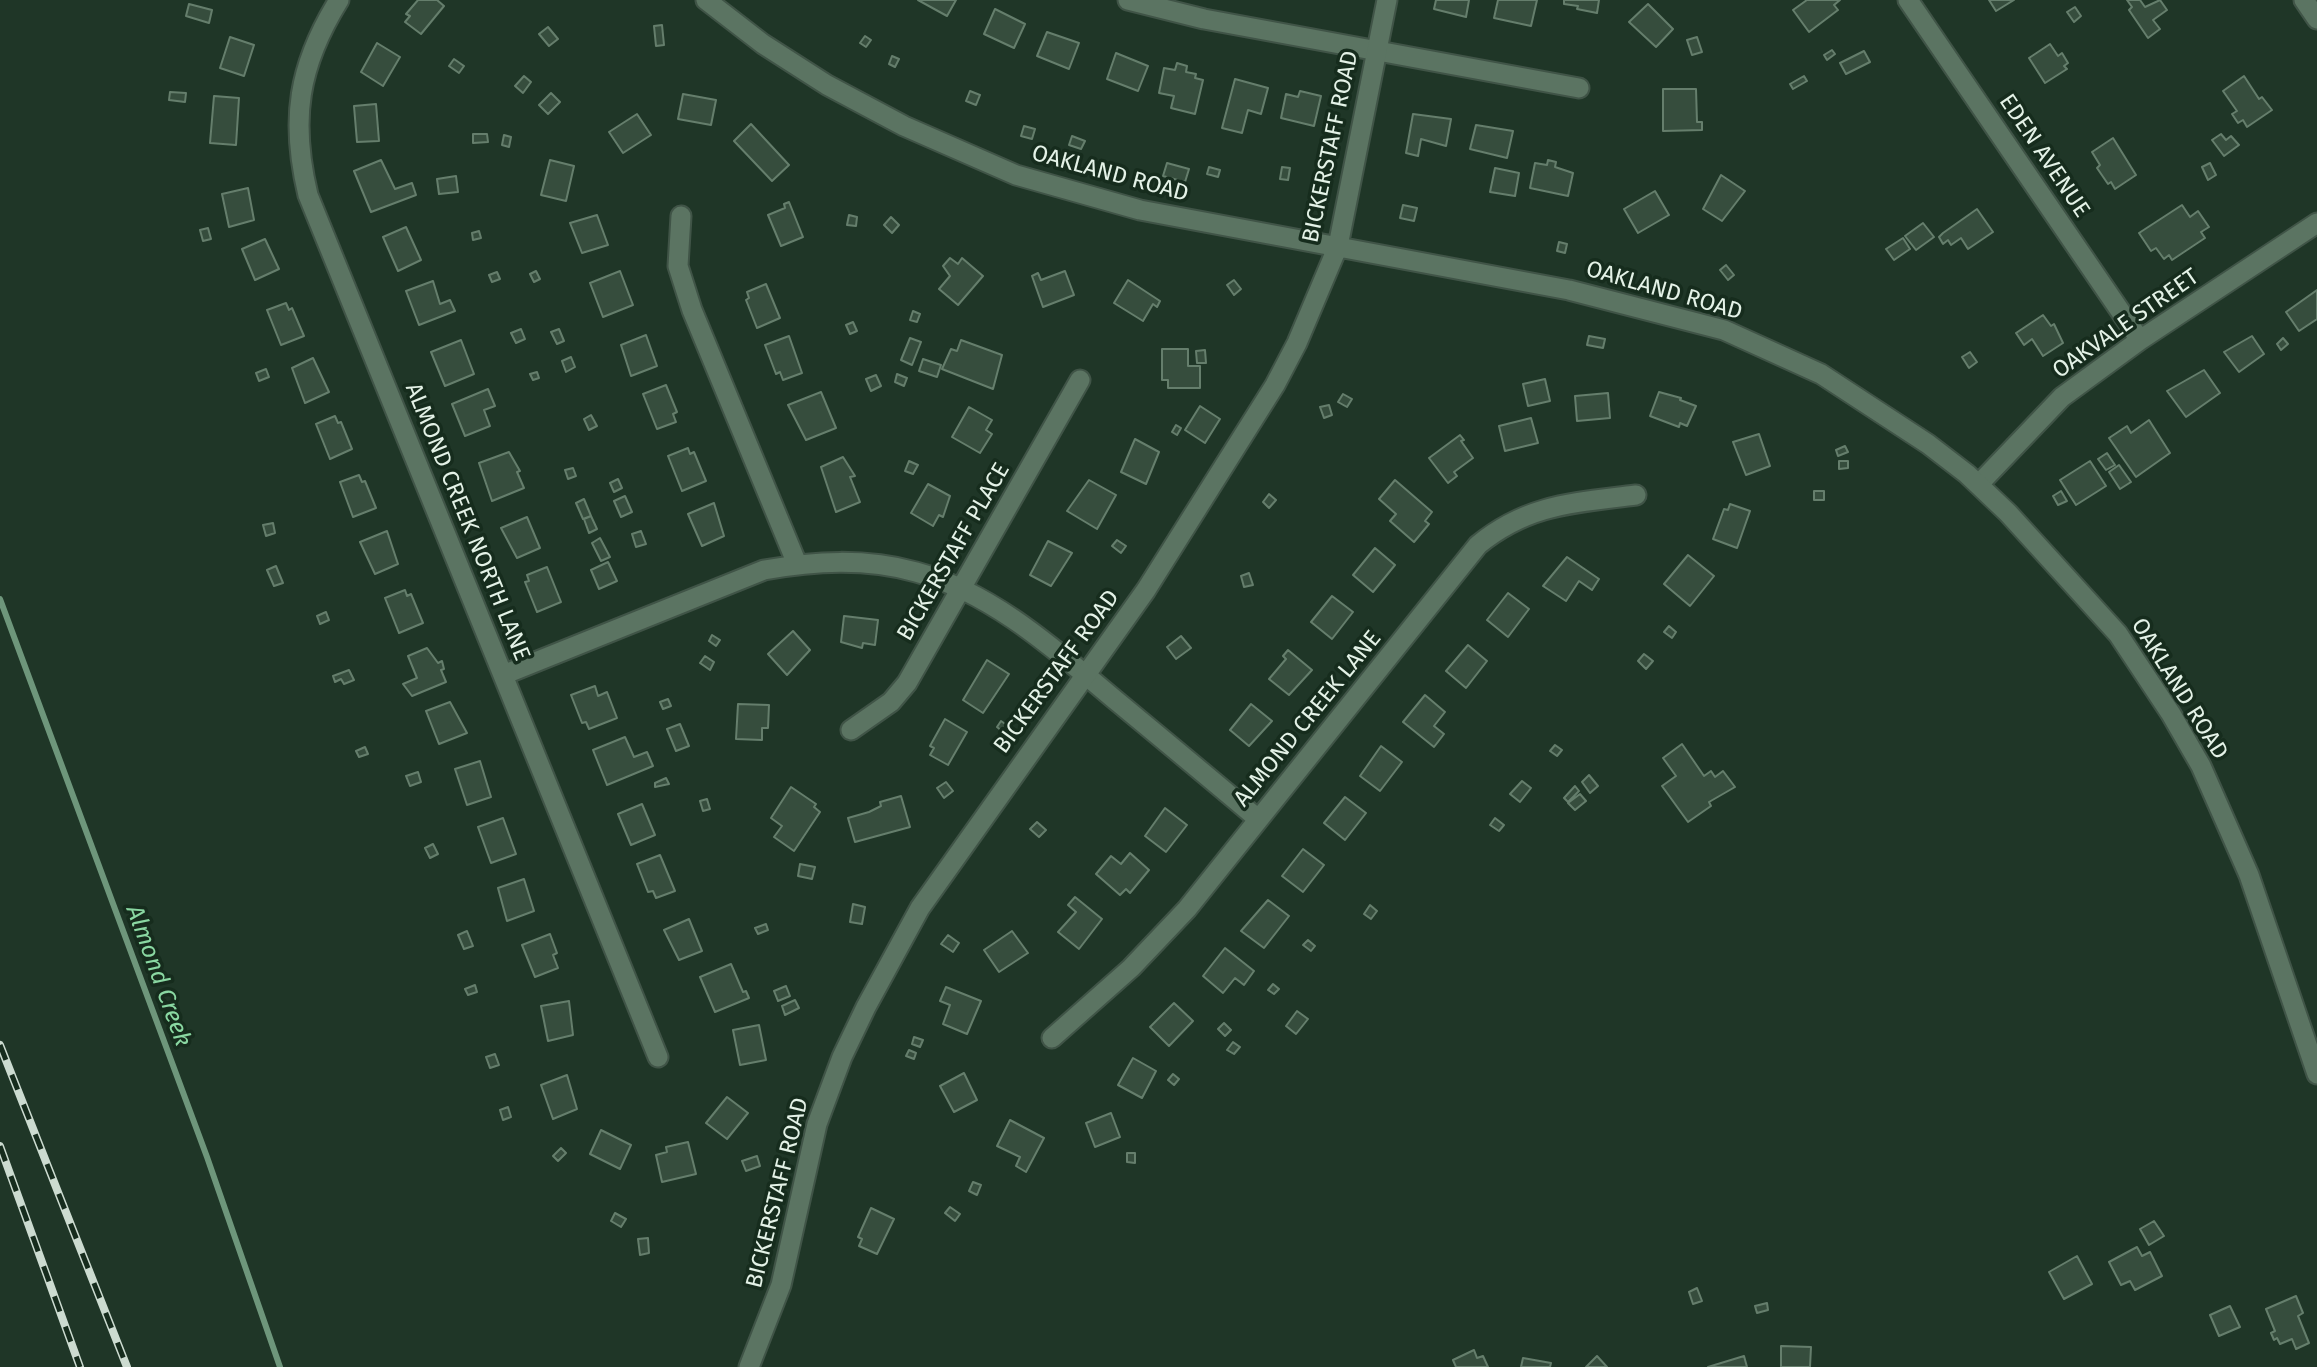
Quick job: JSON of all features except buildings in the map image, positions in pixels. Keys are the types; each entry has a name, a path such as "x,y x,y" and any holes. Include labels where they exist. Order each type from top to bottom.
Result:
{"street":[{"name":"ALMOND CREEK NORTH LANE","path":"339,0 314,45 303,78 298,141 303,176 319,229 658,1057"},
{"name":"OAKLAND ROAD","path":"706,0 763,44 827,85 904,127 967,156 1078,194 1140,210 1569,290 1724,330 1821,374 1928,444 1979,484 2118,635 2154,687 2201,766 2249,875 2317,1074"},
{"path":"1128,0 1204,19 1579,88"},
{"name":"BICKERSTAFF ROAD","path":"749,1367 781,1285 817,1124 842,1057 866,1007 920,908 1146,590 1275,385 1297,343 1338,246 1387,0"},
{"name":"EDEN AVENUE","path":"1908,0 2140,340"},
{"path":"2304,0 2317,19"},
{"path":"681,216 677,241 681,277 797,564"},
{"name":"OAKVALE STREET","path":"1979,484 2062,397 2140,340 2317,223"},
{"name":"BICKERSTAFF PLACE","path":"851,730 891,702 907,683 1080,380"},
{"name":"ALMOND CREEK LANE","path":"1052,1038 1131,968 1187,909 1478,545 1511,521 1542,509 1636,495"},
{"path":"503,675 764,570 797,564 870,563 918,572 1000,609 1086,675 1258,819"}],"waterway":[{"name":"Almond Creek","path":"0,599 207,1157 280,1367"}],"railway":[{"path":"0,1045 127,1367"},
{"path":"0,1146 80,1367"}]}
